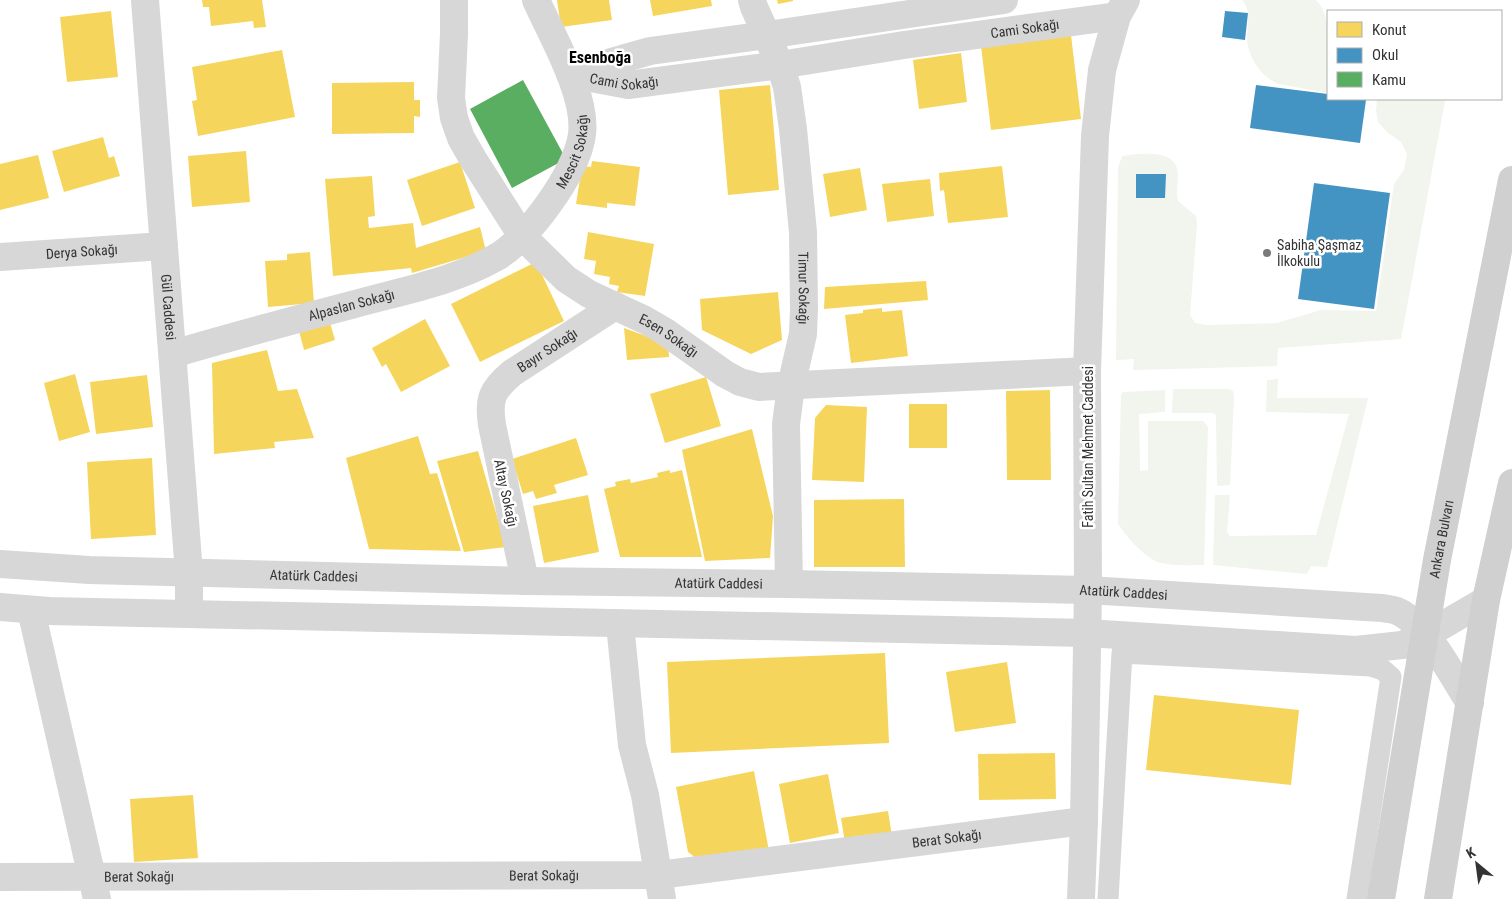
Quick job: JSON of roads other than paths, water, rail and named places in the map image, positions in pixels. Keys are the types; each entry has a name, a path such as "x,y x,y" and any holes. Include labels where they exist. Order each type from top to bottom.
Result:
{"main road":[{"name":"Ankara Bulvarı","path":"1381,899 1437,560 1512,180"},
{"path":"1438,899 1486,600 1512,483"}],"street":[{"name":"Gül Caddesi","path":"145,0 189,573 189,614"},
{"name":"Esen Sokağı","path":"454,0 451,98 454,118 461,138 522,236 566,279 588,294 645,320 664,331 725,374 740,382 759,388 1088,371"},
{"name":"Mescit Sokağı","path":"522,236 551,200 568,173 578,154 582,134 577,94 570,74 536,0"},
{"name":"Timur Sokağı","path":"752,0 780,65 787,87 793,129 802,232 803,334 791,386 786,424 789,584"},
{"name":"Cami Sokağı","path":"570,74 650,50 767,35 991,1"},
{"name":"Cami Sokağı","path":"570,74 628,85 780,65 1121,8"},
{"name":"Fatih Sultan Mehmet Caddesi","path":"1081,899 1088,590 1088,371 1096,120 1102,70 1121,8"},
{"name":"Alpaslan Sokağı","path":"173,354 413,289 458,274 496,258 522,236"},
{"name":"Derya Sokağı","path":"0,257 164,246"},
{"name":"Bayır Sokağı","path":"490,404 499,384 512,373 615,306"},
{"name":"Altay Sokağı","path":"490,404 492,425 525,581"},
{"name":"Atatürk Caddesi","path":"0,564 50,569 189,573 525,581 1088,590 1382,608 1396,611 1415,623 1426,635 1470,703"},
{"path":"0,607 31,610 189,614 1087,633 1356,650 1402,645 1426,635 1486,600"},
{"path":"31,610 95,888"},
{"path":"620,624 632,744 645,795 661,887"},
{"path":"1108,899 1122,654 1371,666 1383,670 1391,677 1357,899"},
{"name":"Berat Sokağı","path":"0,877 95,888 661,887 1084,821"}],"place":[{"name":"Sabiha Şaşmaz İlkokulu","path":"1267,253"}],"district":[{"name":"Esenboğa","path":"600,57"}]}
